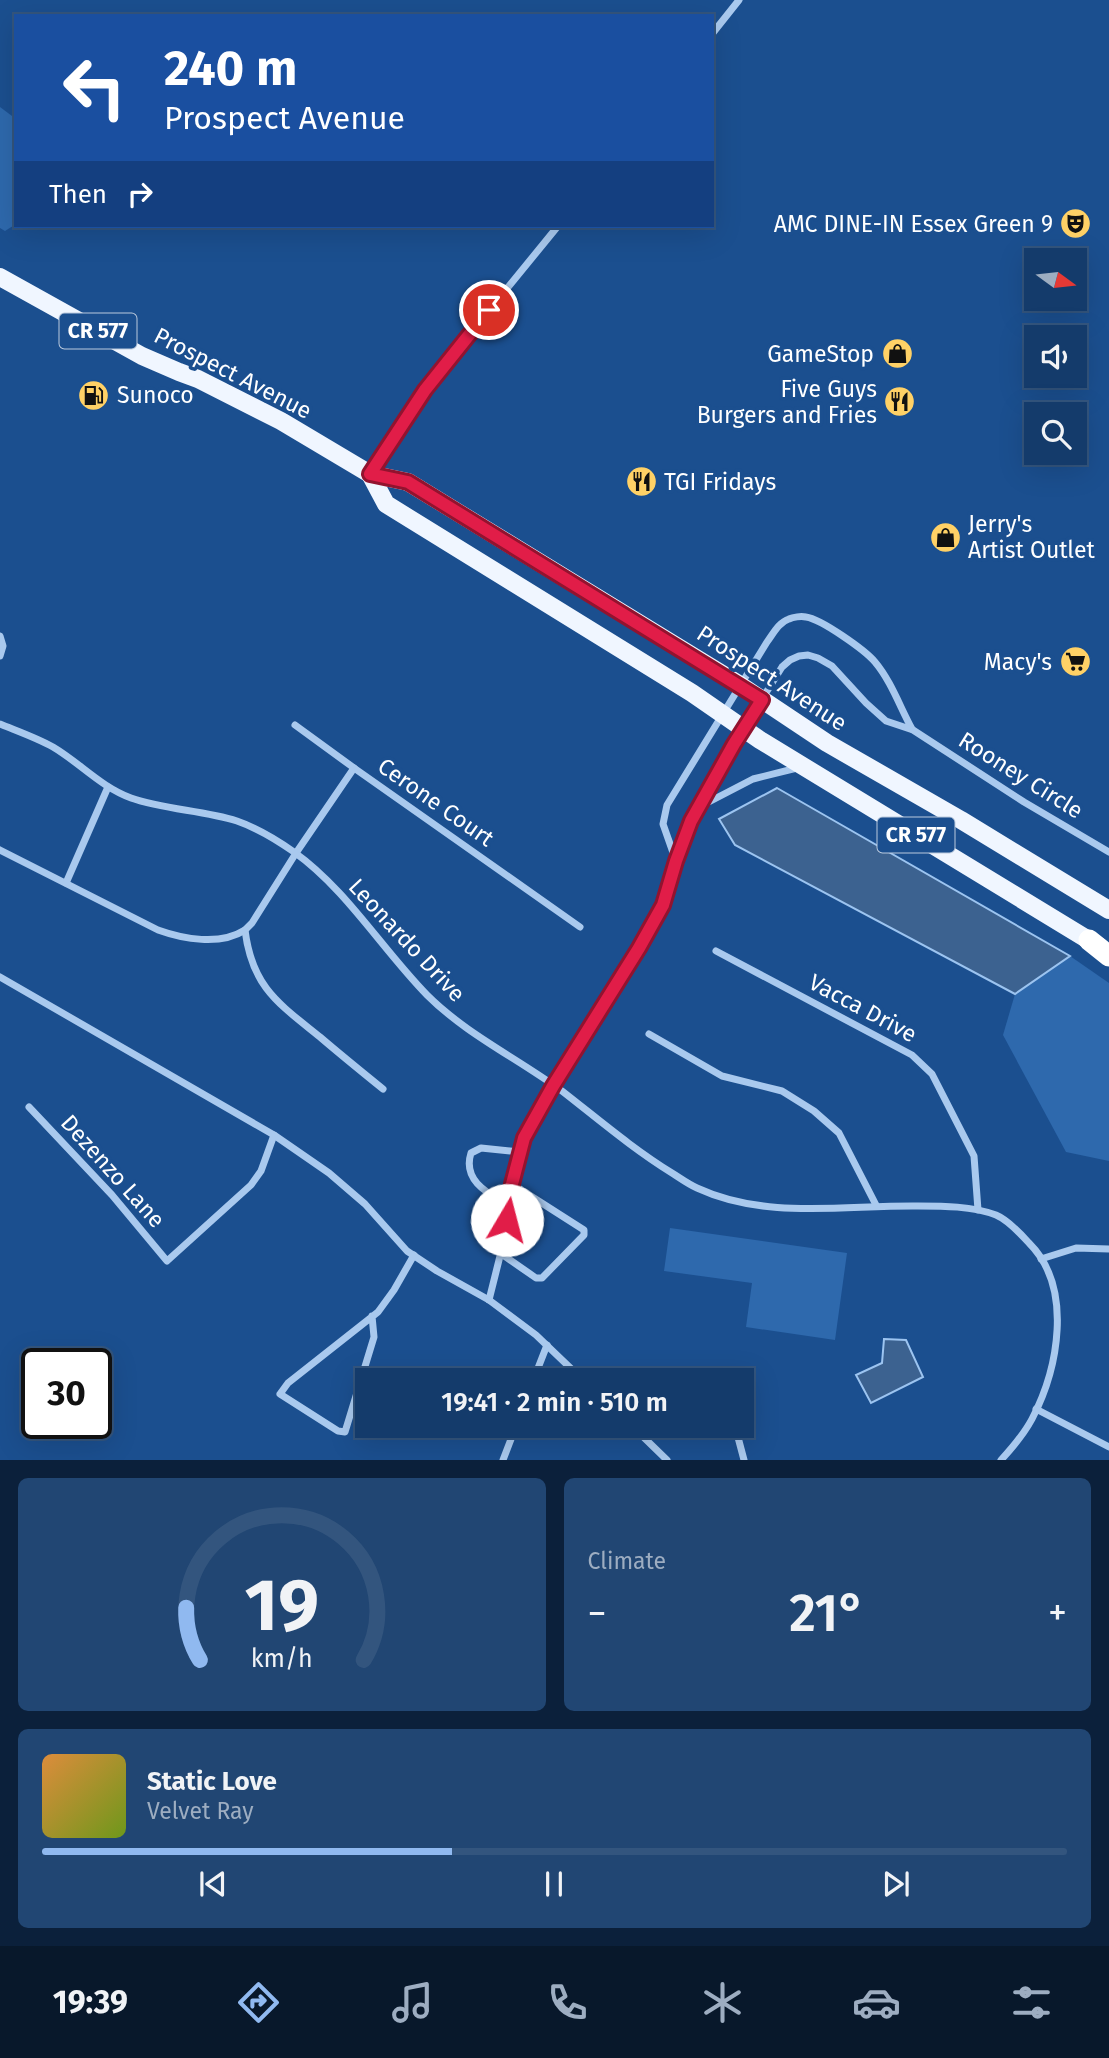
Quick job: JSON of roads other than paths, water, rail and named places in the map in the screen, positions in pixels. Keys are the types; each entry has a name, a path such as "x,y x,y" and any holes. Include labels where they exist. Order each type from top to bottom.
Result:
{"highway":[{"path":"1089,940 1109,954"}],"main road":[{"name":"Prospect Avenue","path":"0,277 142,356 198,379 281,421 370,474 408,482 740,685 827,743 961,820 1109,911"},
{"name":"CR 577","path":"370,474 386,504 1089,940"}],"street":[{"path":"714,31 739,0"},
{"path":"370,474 425,390 556,228"},
{"path":"676,861 663,824 667,805 777,628 790,618 806,617 837,632 873,659 912,730"},
{"path":"0,636 3,646 0,656"},
{"name":"Rooney Circle","path":"489,1300 524,1138 663,905 676,861 698,807 782,667 790,660 808,655 832,666 886,721 912,730 1024,802 1109,852"},
{"name":"Leonardo Drive","path":"0,724 51,746 108,787 133,799 235,820 259,830 296,853 351,907 442,1010 553,1086 644,1156 696,1188 741,1203 789,1209 876,1205 939,1206 978,1210 1001,1217 1033,1245 1052,1280 1058,1309 1057,1338 1036,1409 1018,1441 1001,1460"},
{"path":"295,725 354,768"},
{"path":"698,807 753,779 805,766"},
{"name":"Cerone Court","path":"245,930 354,768 580,927"},
{"path":"66,883 108,787"},
{"path":"0,850 158,930 200,940 245,930 248,954 275,1002 383,1089"},
{"name":"Vacca Drive","path":"716,951 912,1055 932,1074 974,1156 978,1210"},
{"path":"0,977 274,1135 329,1172 365,1204 407,1251 489,1300 536,1335 571,1368"},
{"path":"649,1034 722,1076 782,1091 814,1111 839,1133 876,1205"},
{"name":"Dezenzo Lane","path":"29,1107 112,1195 167,1261 251,1185 261,1171 274,1135"},
{"path":"509,1206 488,1194 473,1179 467,1164 471,1153 481,1148 519,1152"},
{"path":"500,1253 536,1278 542,1278 584,1235 584,1230 512,1184"},
{"path":"1041,1259 1076,1248 1109,1249"},
{"path":"372,1316 374,1337 345,1432 338,1432 280,1394 288,1382 372,1316 394,1290 414,1255"},
{"path":"538,1368 547,1345"},
{"path":"1036,1409 1109,1447"},
{"path":"503,1460 511,1438"},
{"path":"644,1438 667,1460"},
{"path":"738,1438 744,1460"}],"place":[{"name":"AMC DINE-IN Essex Green 9","path":"1076,224"},
{"name":"GameStop","path":"897,354"},
{"name":"Sunoco","path":"94,395"},
{"name":"Five Guys Burgers and Fries","path":"900,402"},
{"name":"TGI Fridays","path":"641,482"},
{"name":"Jerry's Artist Outlet","path":"945,537"},
{"name":"Macy's","path":"1075,662"}]}
